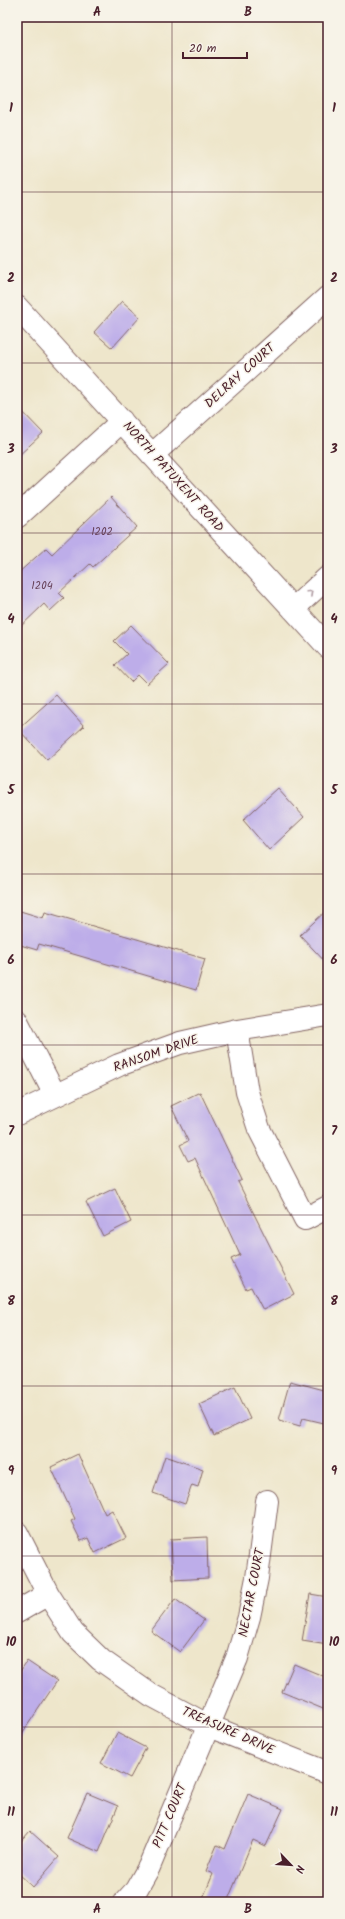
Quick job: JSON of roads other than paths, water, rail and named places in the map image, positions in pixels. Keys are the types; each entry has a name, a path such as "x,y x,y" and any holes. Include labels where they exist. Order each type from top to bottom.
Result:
{"street":[{"name":"DELRAY COURT","path":"152,455 328,297"},
{"name":"NORTH PATUXENT ROAD","path":"17,307 328,647"},
{"path":"17,517 122,421"},
{"path":"293,609 328,577"},
{"name":"RANSOM DRIVE","path":"17,1114 119,1065 180,1043 237,1030 328,1015"},
{"path":"17,1020 55,1095"},
{"path":"237,1030 247,1092 258,1129 305,1219 328,1207"},
{"name":"NECTAR COURT","path":"208,1726 237,1658 249,1618 258,1578 267,1501"},
{"name":"TREASURE DRIVE","path":"17,1533 48,1594 74,1633 101,1660 151,1695 208,1726 328,1773"},
{"path":"17,1612 48,1594"},
{"name":"PITT COURT","path":"125,1902 136,1890 148,1867 208,1726"}]}
